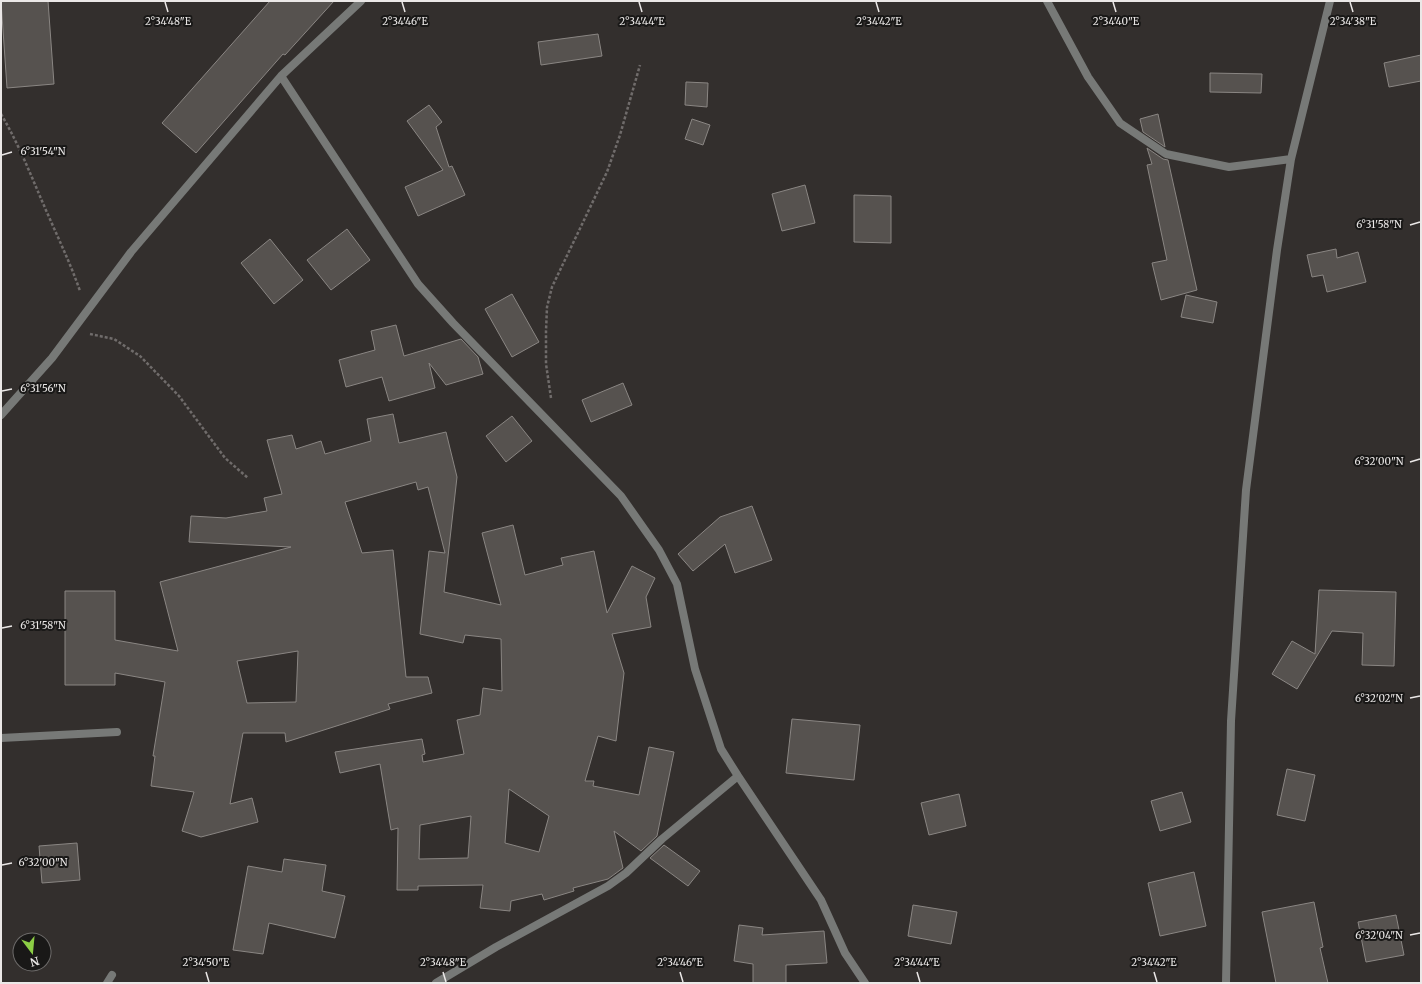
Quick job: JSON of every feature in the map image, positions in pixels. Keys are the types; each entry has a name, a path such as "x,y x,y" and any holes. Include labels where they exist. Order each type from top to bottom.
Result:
{"street":[{"path":"1,415 52,358 131,252 281,76 361,1"},
{"path":"1047,1 1088,77 1120,123 1166,154 1229,167 1291,160"},
{"path":"1226,983 1231,721 1246,490 1277,250 1291,160 1330,1"},
{"path":"281,76 418,284 453,323 621,496 659,550 677,584 695,669 721,749 821,900 845,953 865,983"},
{"path":"1,738 117,732"},
{"path":"436,983 496,947 608,886 626,873 662,838 738,776"},
{"path":"107,983 112,975"}],"path":[{"path":"558,430 550,395 546,364 546,307 552,287 607,172 620,135 640,65"},
{"path":"1,114 15,137 71,265 87,310"},
{"path":"71,331 114,339 140,356 179,396 225,458 248,478"}],"building":[{"path":"1,1 48,1 54,84 7,88"},
{"path":"270,1 334,1 285,55 283,54 196,153 162,123"},
{"path":"598,34 602,56 541,65 538,42"},
{"path":"1421,55 1421,81 1389,87 1384,63"},
{"path":"1210,73 1262,74 1261,93 1210,92"},
{"path":"686,82 708,83 707,107 685,105"},
{"path":"429,105 442,122 436,127 449,167 452,166 465,195 418,216 405,187 443,170 407,121"},
{"path":"1158,114 1165,147 1143,132 1140,119"},
{"path":"692,119 710,125 703,145 685,139"},
{"path":"1147,148 1163,159 1168,160 1197,290 1161,300 1152,263 1167,260 1147,165 1152,164"},
{"path":"805,185 815,223 782,231 772,194"},
{"path":"854,195 891,196 891,243 854,242"},
{"path":"347,229 370,260 331,290 307,260"},
{"path":"270,239 303,280 274,304 241,263"},
{"path":"1336,249 1337,258 1358,252 1366,282 1327,292 1323,275 1312,277 1307,255"},
{"path":"512,294 539,342 512,357 485,309"},
{"path":"1186,295 1217,302 1213,323 1181,317"},
{"path":"396,325 404,356 461,339 478,357 483,374 446,385 429,363 435,388 389,401 382,377 346,387 339,360 375,350 371,331"},
{"path":"623,383 632,405 591,422 582,400"},
{"path":"393,414 399,443 446,432 457,477 444,592 501,605 482,533 513,525 525,575 563,565 561,558 594,551 607,613 632,566 655,578 646,597 651,627 612,634 624,673 616,741 598,736 585,781 594,781 593,786 639,795 649,747 674,752 657,836 641,851 614,831 623,868 608,879 573,888 574,891 544,900 542,894 511,901 510,911 480,908 483,885 418,886 418,890 397,890 398,828 391,830 380,764 340,773 335,752 422,739 425,754 422,755 423,762 464,754 457,720 480,715 483,688 502,691 501,639 465,635 463,643 420,634 429,551 445,553 428,487 418,490 416,482 345,502 362,553 393,550 406,677 428,677 432,693 388,704 390,709 286,742 285,733 243,733 230,804 252,798 258,822 201,837 182,831 194,792 151,786 155,756 153,756 165,682 115,673 115,685 65,685 65,591 115,591 115,640 178,651 160,582 291,547 189,542 191,516 226,518 267,511 264,498 282,494 267,440 292,435 296,449 321,441 325,454 371,441 367,419","holes":["298,651 296,702 247,703 237,661","509,789 549,816 539,852 505,843","471,816 468,858 419,859 420,825"]},
{"path":"512,416 532,441 506,462 486,436"},
{"path":"752,506 772,560 735,573 725,544 693,571 678,554 720,517"},
{"path":"1319,590 1396,592 1394,666 1362,665 1363,633 1332,631 1297,689 1272,674 1292,641 1315,654"},
{"path":"792,719 860,725 854,780 786,773"},
{"path":"1287,769 1315,775 1305,821 1277,815"},
{"path":"1182,792 1191,822 1160,831 1151,801"},
{"path":"959,794 966,826 929,835 921,803"},
{"path":"77,843 80,880 42,883 39,846"},
{"path":"664,845 700,871 688,886 650,858"},
{"path":"284,859 326,865 322,891 345,896 335,938 269,923 263,954 233,950 248,866 282,872"},
{"path":"1194,872 1206,926 1160,936 1148,883"},
{"path":"1314,902 1323,947 1320,948 1328,983 1276,983 1262,912"},
{"path":"913,905 957,912 951,944 908,936"},
{"path":"1396,915 1404,955 1366,962 1358,922"},
{"path":"739,925 763,928 762,935 824,931 827,963 786,965 786,983 753,983 753,964 734,961"}]}
